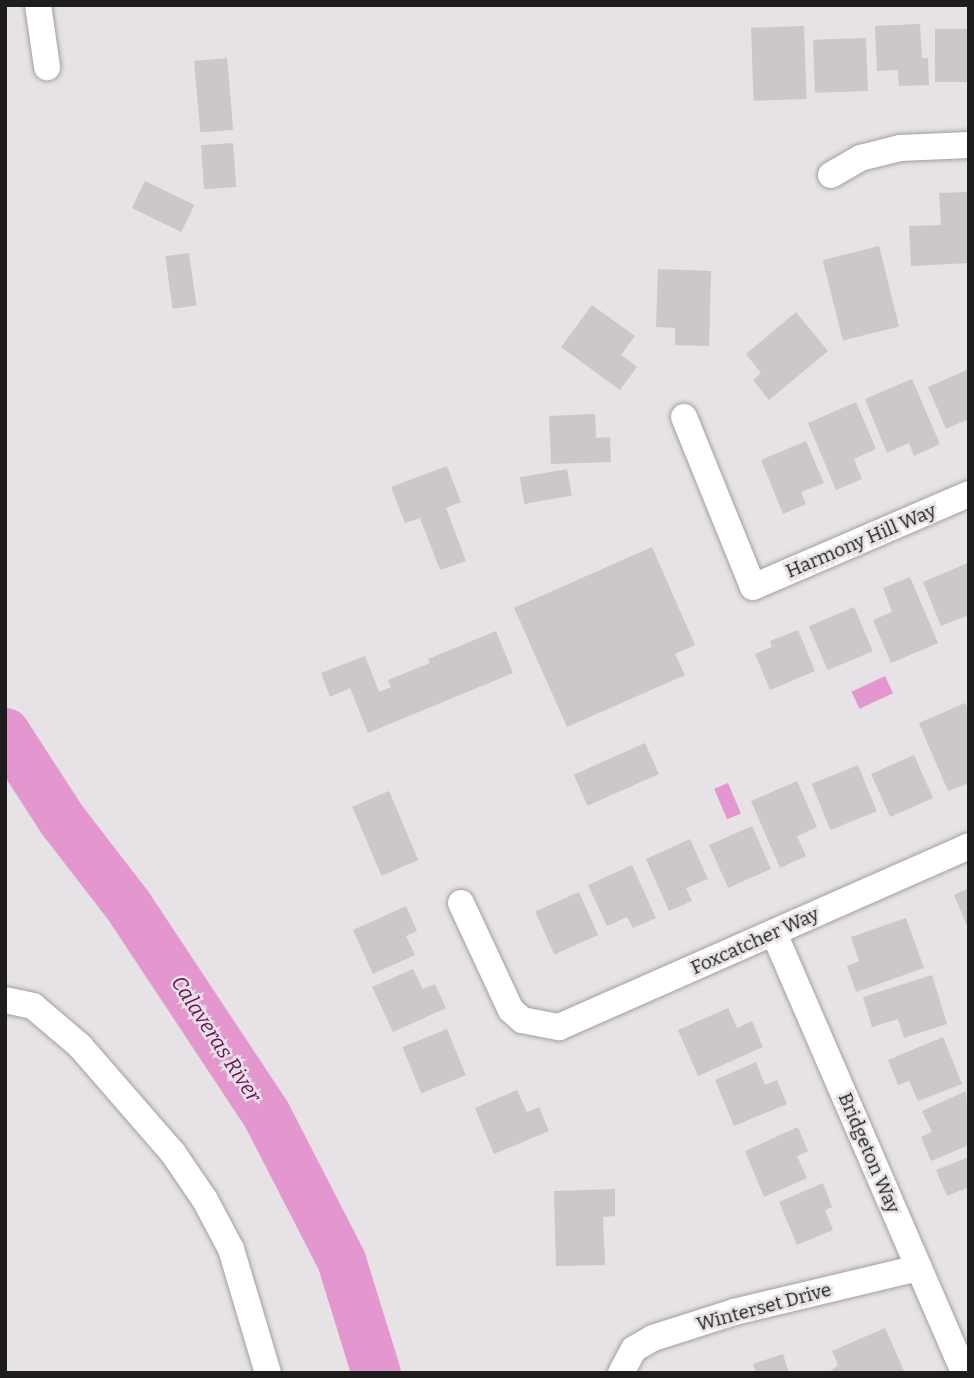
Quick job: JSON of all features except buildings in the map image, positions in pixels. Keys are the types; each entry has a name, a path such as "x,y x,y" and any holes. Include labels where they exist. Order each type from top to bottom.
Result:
{"street":[{"path":"38,5 47,66"},
{"path":"831,175 860,158 900,148 969,145"},
{"name":"Harmony Hill Way","path":"684,417 753,587 969,494"},
{"name":"Foxcatcher Way","path":"461,904 511,1010 522,1020 539,1026 576,1022 969,846"},
{"name":"Bridgeton Way","path":"774,933 964,1373"},
{"path":"5,1000 33,1006 80,1046 173,1153 205,1199 231,1249 268,1373"},
{"name":"Winterset Drive","path":"621,1371 634,1349 653,1338 734,1312 919,1268"}],"shaded area":[{"path":"885,676 893,693 859,709 851,692"},
{"path":"728,783 741,813 727,819 714,789"}],"waterway":[{"name":"Calaveras River","path":"5,732 62,820 127,904 266,1114 341,1260 376,1373"}]}
